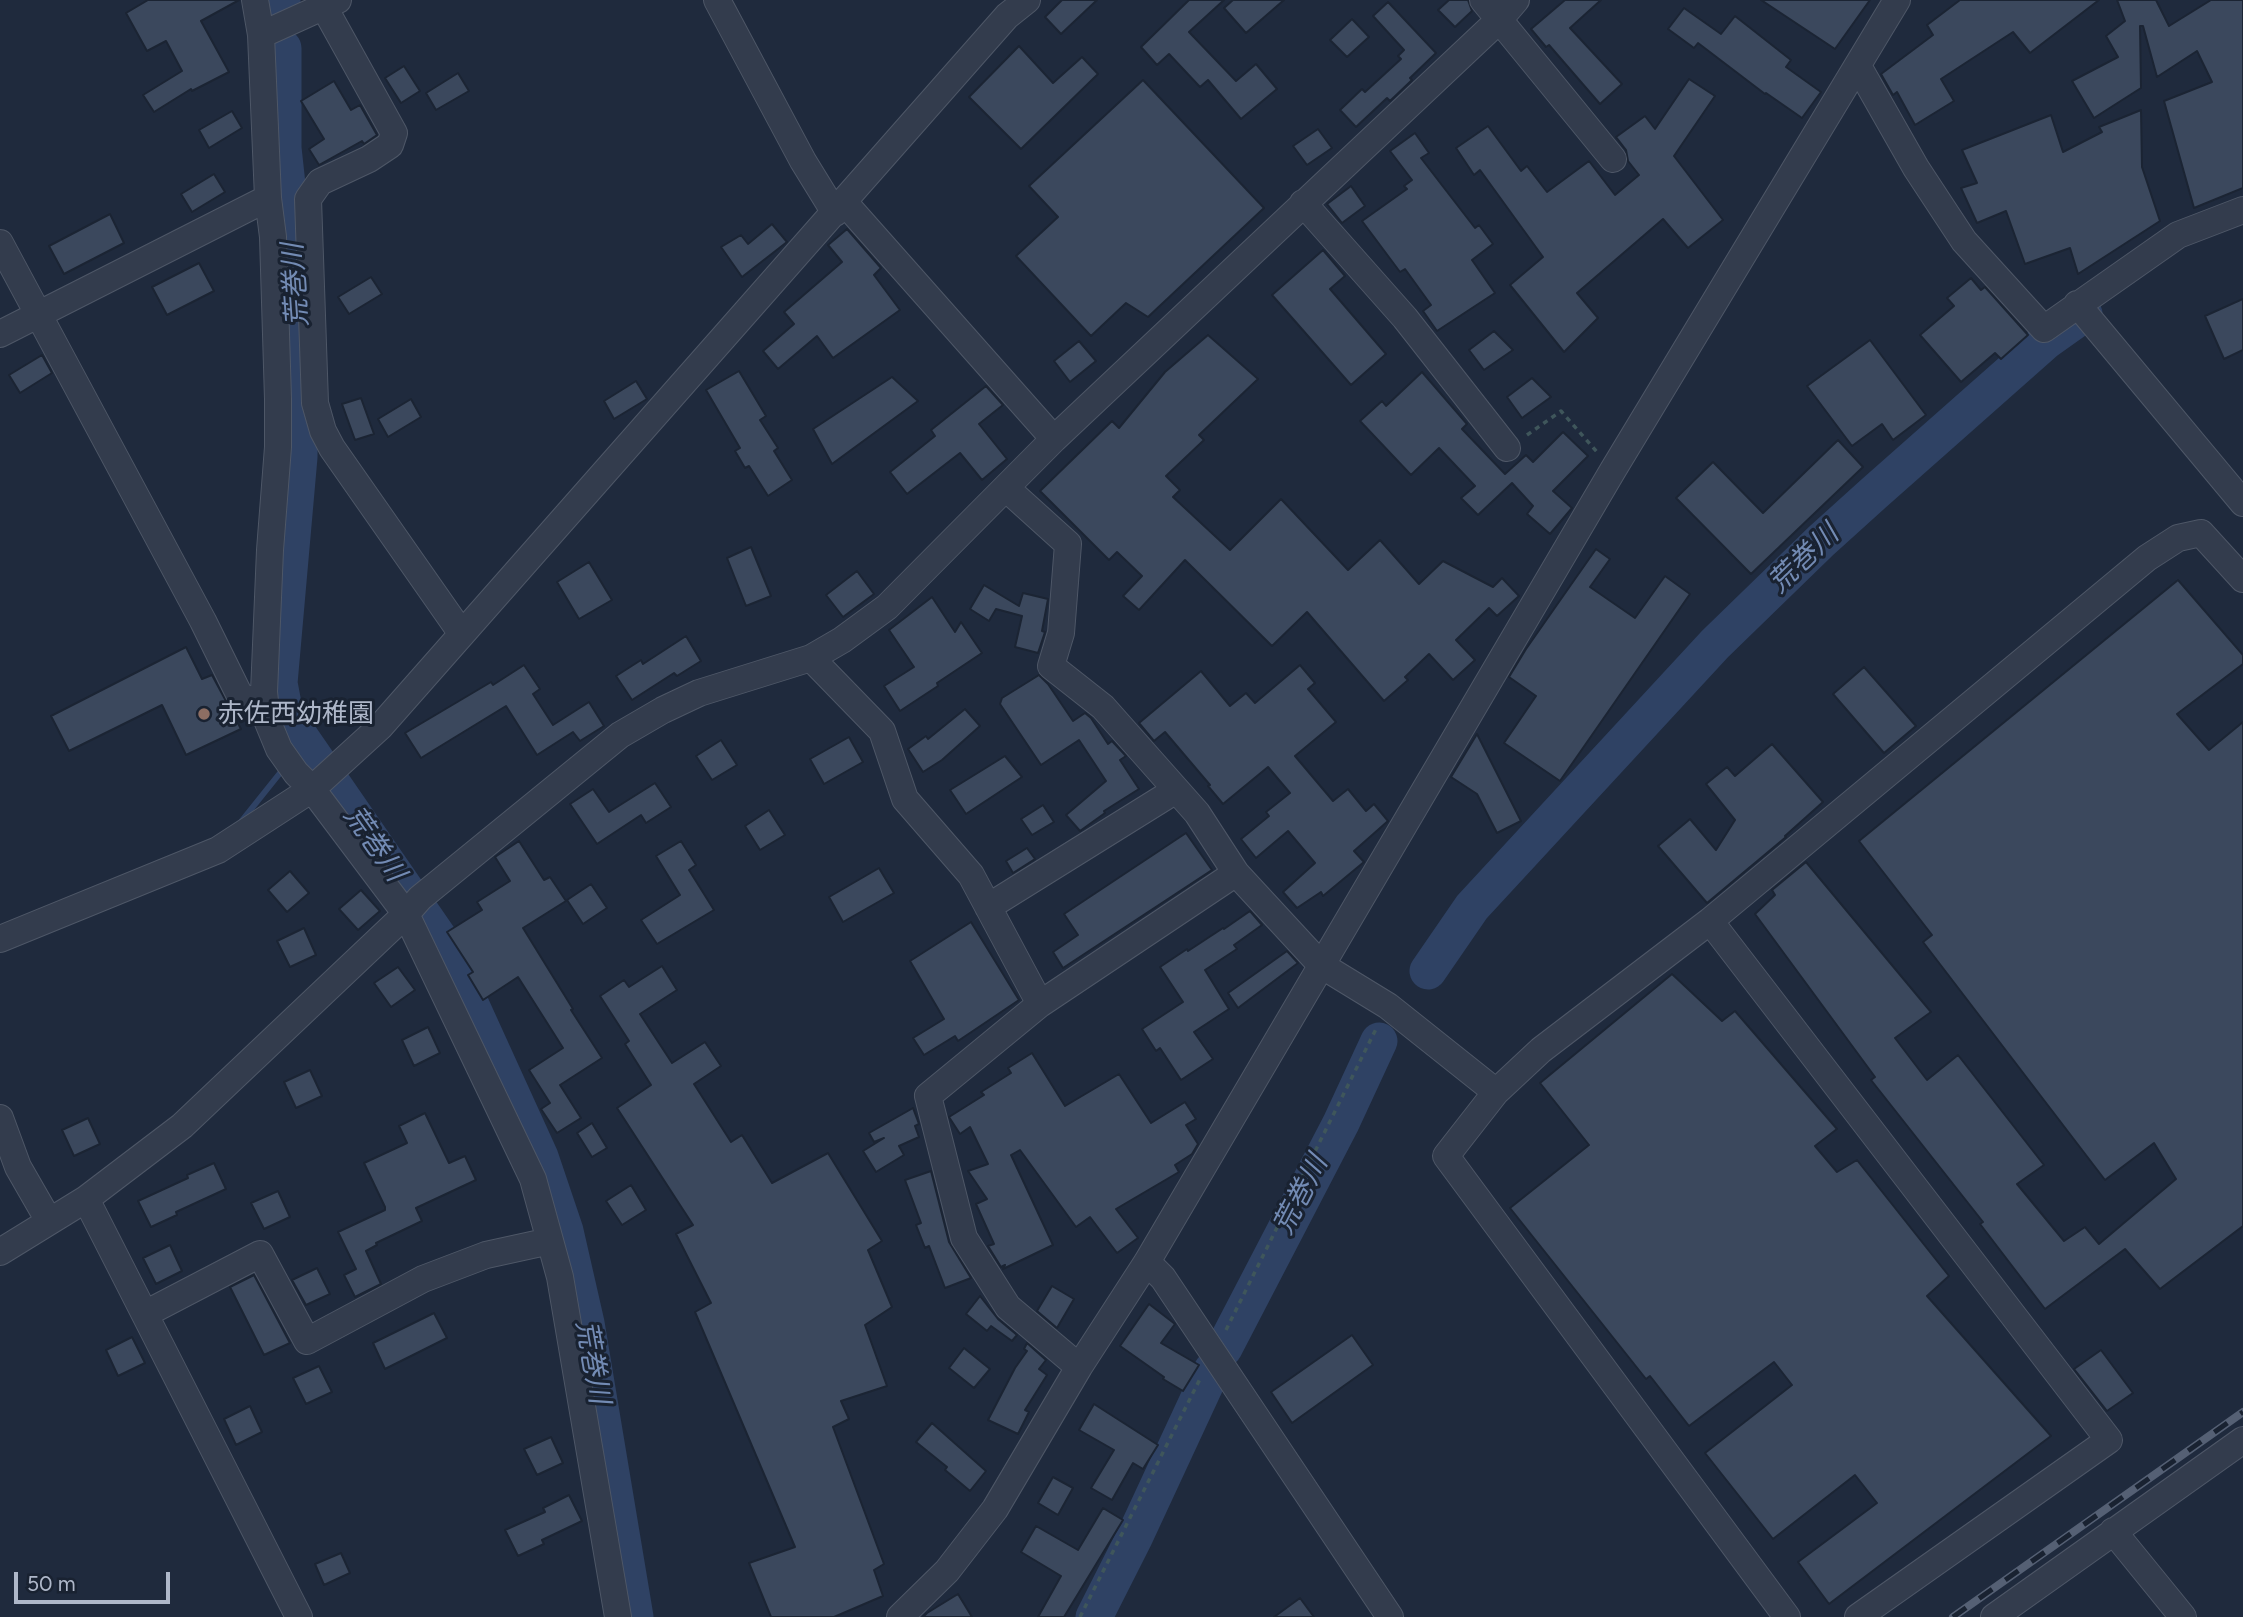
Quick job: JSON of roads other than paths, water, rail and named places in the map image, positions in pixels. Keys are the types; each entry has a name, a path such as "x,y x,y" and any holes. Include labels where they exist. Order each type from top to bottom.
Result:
{"street":[{"path":"717,0 803,162 839,207 1054,439"},
{"path":"900,1617 947,1571 995,1509 1079,1367 1147,1262 1613,470 1897,0"},
{"path":"0,939 218,850 312,789 380,727 1018,3"},
{"path":"462,634 332,448 323,431 316,403 308,199 320,182 369,159 390,145 394,133 331,4 258,11 268,198 273,237 278,447 265,650 264,692 267,720 279,748 296,773 412,907 533,1179 560,1277 618,1617"},
{"path":"0,1252 86,1199 182,1126 412,907 631,729 698,693 811,658 842,640 887,607 1054,439 1303,202 1499,7 1613,159"},
{"path":"1858,66 1916,168 1965,241 2044,329 2084,312 2125,273 2178,235 2243,210"},
{"path":"0,334 268,198"},
{"path":"1303,202 1405,318 1507,448"},
{"path":"0,243 203,621 240,696 266,706"},
{"path":"2084,312 2243,503"},
{"path":"1006,488 1068,544 1061,633 1051,666 1103,707 1197,813 1236,873 1321,965 1397,1014 1496,1092"},
{"path":"1787,1617 1446,1156 1496,1092 1541,1050 1710,921 2147,558 2178,538 2202,533 2243,579"},
{"path":"811,658 882,731 905,799 971,875 1040,1004"},
{"path":"988,907 1176,790"},
{"path":"1079,1367 1008,1307 964,1238 928,1096 1040,1004 1236,873"},
{"path":"1710,921 2109,1440 1858,1617"},
{"path":"0,1118 18,1167 49,1221"},
{"path":"86,1199 299,1617"},
{"path":"145,1314 260,1254 307,1341 423,1279 486,1255 550,1241"},
{"path":"1147,1262 1163,1278 1390,1617"},
{"path":"1994,1617 2243,1440"},
{"path":"2113,1531 2183,1617"}],"waterway":[{"name":"荒巻川","path":"281,13 282,0"},
{"name":"荒巻川","path":"283,48 283,148 301,313 299,457 279,683 285,715 443,944 540,1157 565,1231 586,1323 635,1617"},
{"name":"荒巻川","path":"1428,971 1472,907 1715,644 1873,494 2046,341 2084,314"},
{"path":"293,757 304,744"},
{"path":"240,823 284,768"},
{"name":"荒巻川","path":"1224,1348 1341,1123 1379,1041"},
{"name":"荒巻川","path":"1094,1617 1212,1370"}],"railway":[{"path":"1953,1617 2243,1412"}],"place":[{"name":"赤佐西幼稚園","path":"204,714"}]}
